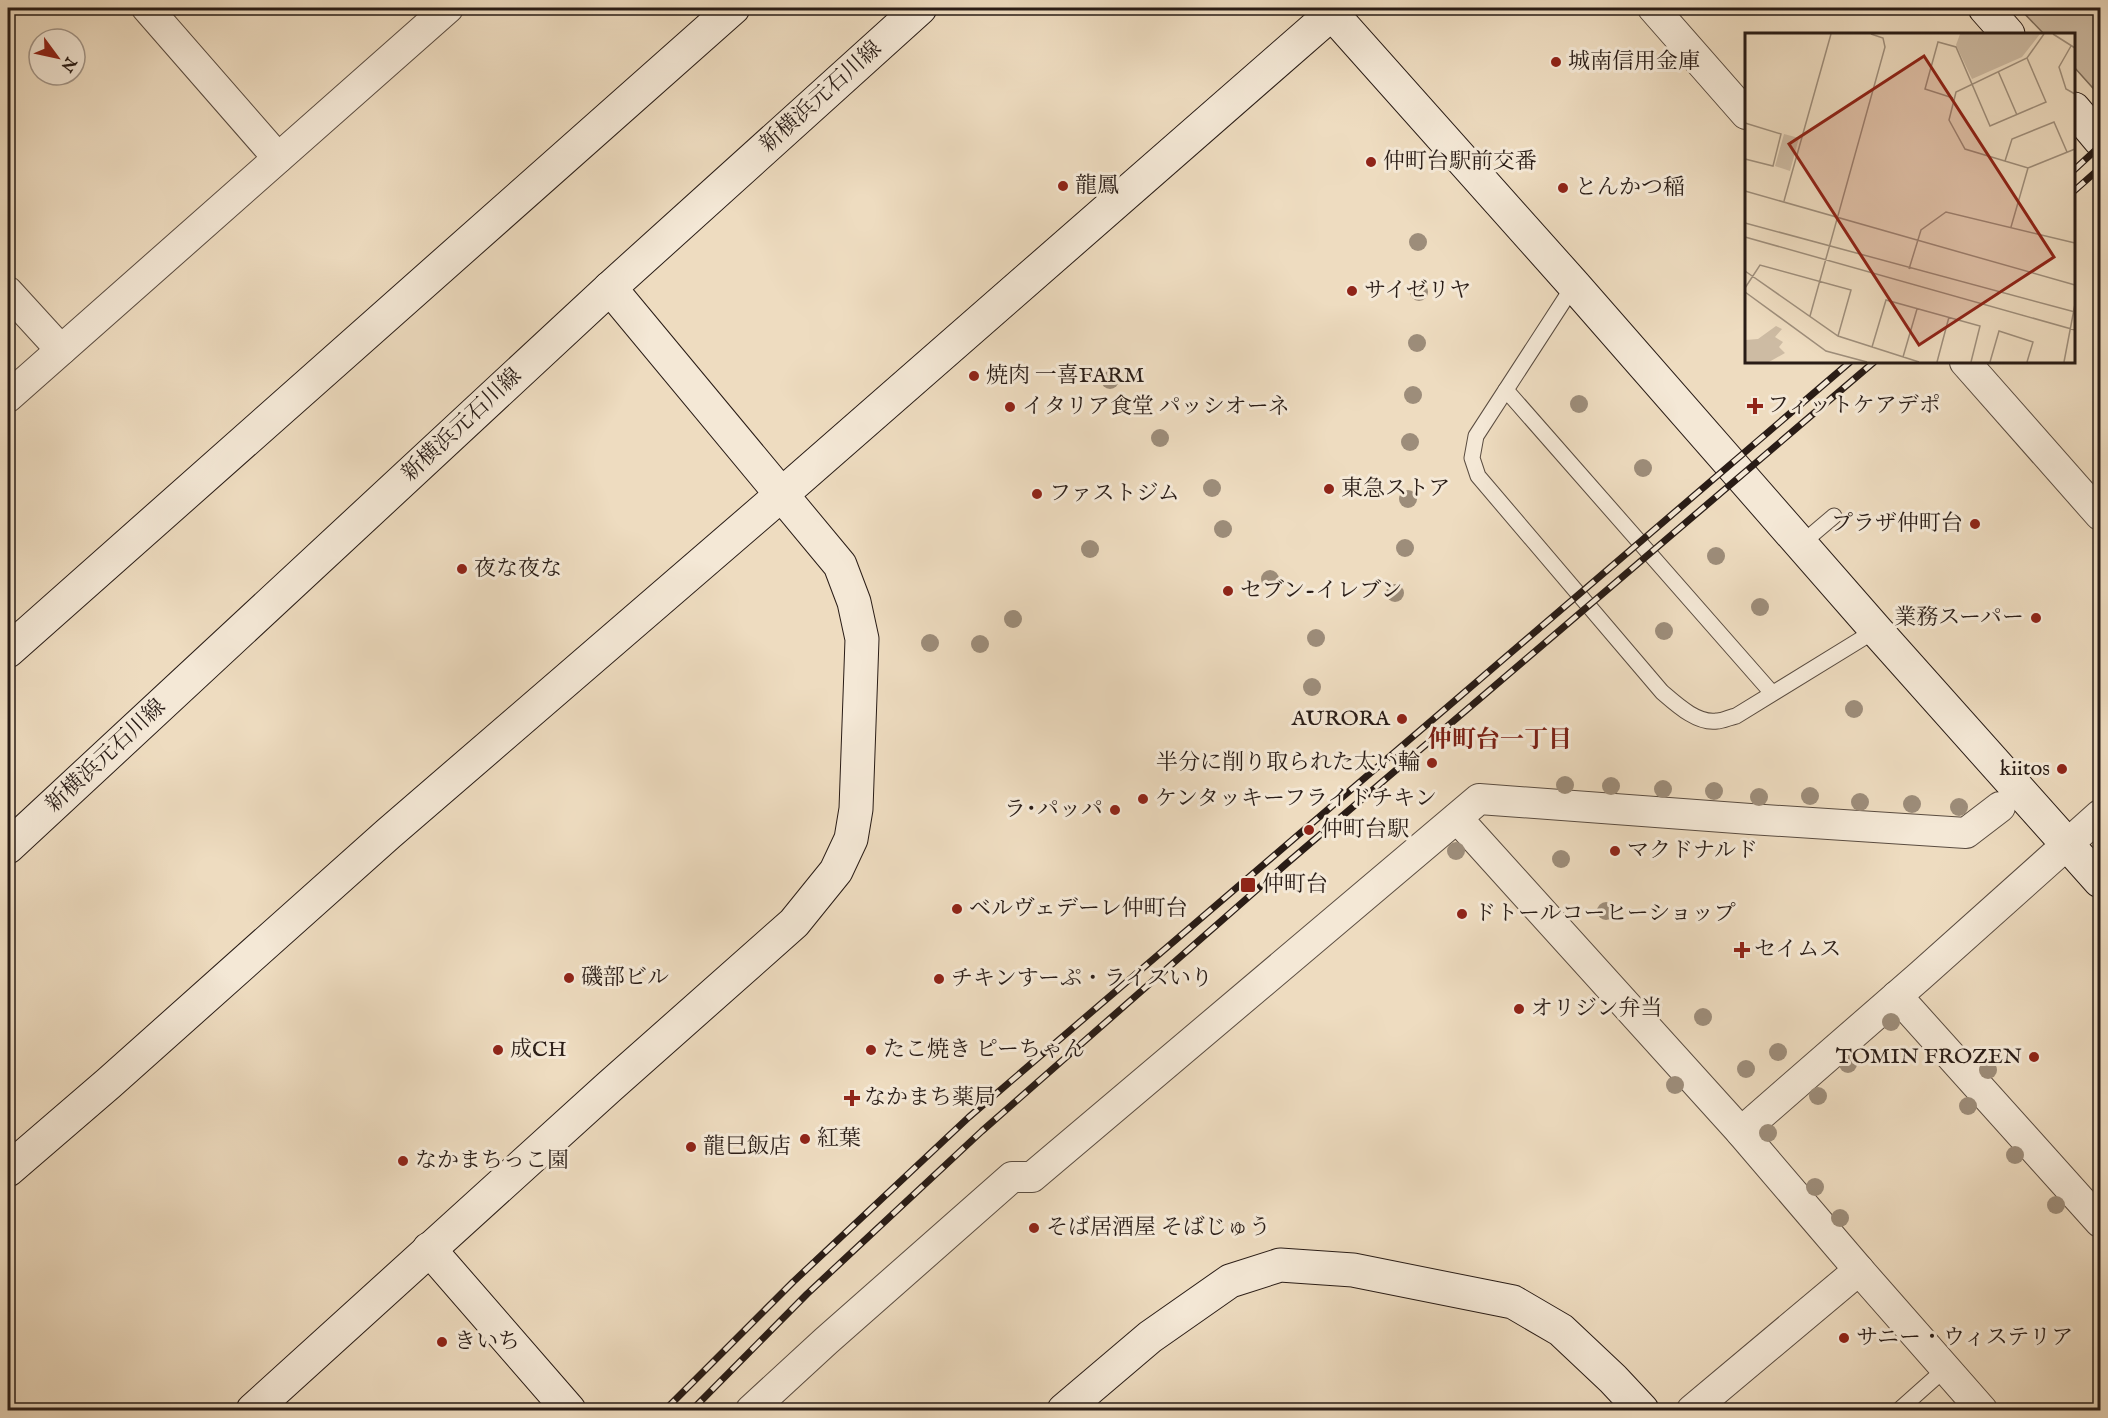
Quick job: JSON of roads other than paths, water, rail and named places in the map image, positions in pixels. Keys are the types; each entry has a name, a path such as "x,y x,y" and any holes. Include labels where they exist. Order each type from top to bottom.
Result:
{"street":[{"path":"147,8 278,158"},
{"path":"8,397 448,8"},
{"path":"8,651 733,8"},
{"name":"新横浜元石川線","path":"8,847 610,288 920,8"},
{"path":"1653,8 1745,113"},
{"path":"1984,8 2007,33"},
{"path":"8,1170 388,834 781,495 1332,9 1876,630 2100,881"},
{"path":"2075,111 2100,140"},
{"path":"253,1410 794,922 836,871 851,839 856,809 862,639 854,602 840,565 610,288"},
{"path":"8,291 61,350"},
{"path":"1966,363 2100,515"},
{"path":"751,1410 1012,1177 1032,1177 1479,799 1966,832 2000,807"},
{"path":"1741,1132 2100,815"},
{"path":"1457,818 1741,1132 1982,1410"},
{"path":"1897,996 2100,1222"},
{"path":"429,1249 569,1410"},
{"path":"1064,1410 1150,1337 1230,1281 1280,1265 1353,1270 1513,1302 1561,1330 1614,1379 1642,1410"},
{"path":"1692,1410 1859,1270"}],"lane":[{"path":"1574,285 1476,436 1472,458 1478,476 1662,692 1678,706 1699,718 1716,722 1736,716 1876,630"},
{"path":"1506,390 1772,693"},
{"path":"1801,544 1834,516"},
{"path":"1899,1410 1945,1369"}],"railway":[{"path":"2075,169 2100,146"},
{"path":"2075,190 2100,168"},
{"path":"665,1410 793,1282 969,1117 1849,363"},
{"path":"692,1410 807,1294 982,1131 1286,864 1873,363"}],"place":[{"name":"城南信用金庫","path":"1556,62"},
{"name":"仲町台駅前交番","path":"1371,162"},
{"name":"龍鳳","path":"1063,186"},
{"name":"とんかつ稲","path":"1563,188"},
{"name":"サイゼリヤ","path":"1352,291"},
{"name":"焼肉 一喜FARM","path":"974,376"},
{"name":"フィットケアデポ","path":"1755,406"},
{"name":"イタリア食堂 パッシオーネ","path":"1010,407"},
{"name":"東急ストア","path":"1329,489"},
{"name":"ファストジム","path":"1037,494"},
{"name":"プラザ仲町台","path":"1975,524"},
{"name":"夜な夜な","path":"462,569"},
{"name":"セブン-イレブン","path":"1228,591"},
{"name":"業務スーパー","path":"2036,618"},
{"name":"AURORA","path":"1402,719"},
{"name":"半分に削り取られた太い輪","path":"1432,763"},
{"name":"kiitos","path":"2062,769"},
{"name":"ケンタッキーフライドチキン","path":"1143,799"},
{"name":"ラ･パッパ","path":"1115,810"},
{"name":"仲町台駅","path":"1309,830"},
{"name":"マクドナルド","path":"1615,851"},
{"name":"仲町台","path":"1248,885"},
{"name":"ベルヴェデーレ仲町台","path":"957,909"},
{"name":"ドトールコーヒーショップ","path":"1462,914"},
{"name":"セイムス","path":"1742,950"},
{"name":"磯部ビル","path":"569,978"},
{"name":"チキンすーぷ・ライスいり","path":"939,979"},
{"name":"オリジン弁当","path":"1519,1009"},
{"name":"成CH","path":"498,1050"},
{"name":"たこ焼き ピーちゃん","path":"871,1050"},
{"name":"TOMIN FROZEN","path":"2034,1057"},
{"name":"なかまち薬局","path":"852,1098"},
{"name":"紅葉","path":"805,1139"},
{"name":"龍巳飯店","path":"691,1147"},
{"name":"なかまちっこ園","path":"403,1161"},
{"name":"そば居酒屋 そばじゅう","path":"1034,1228"},
{"name":"サニー・ウィステリア","path":"1844,1338"},
{"name":"きいち","path":"442,1342"}],"district":[{"name":"仲町台一丁目","path":"1500,740"}]}
